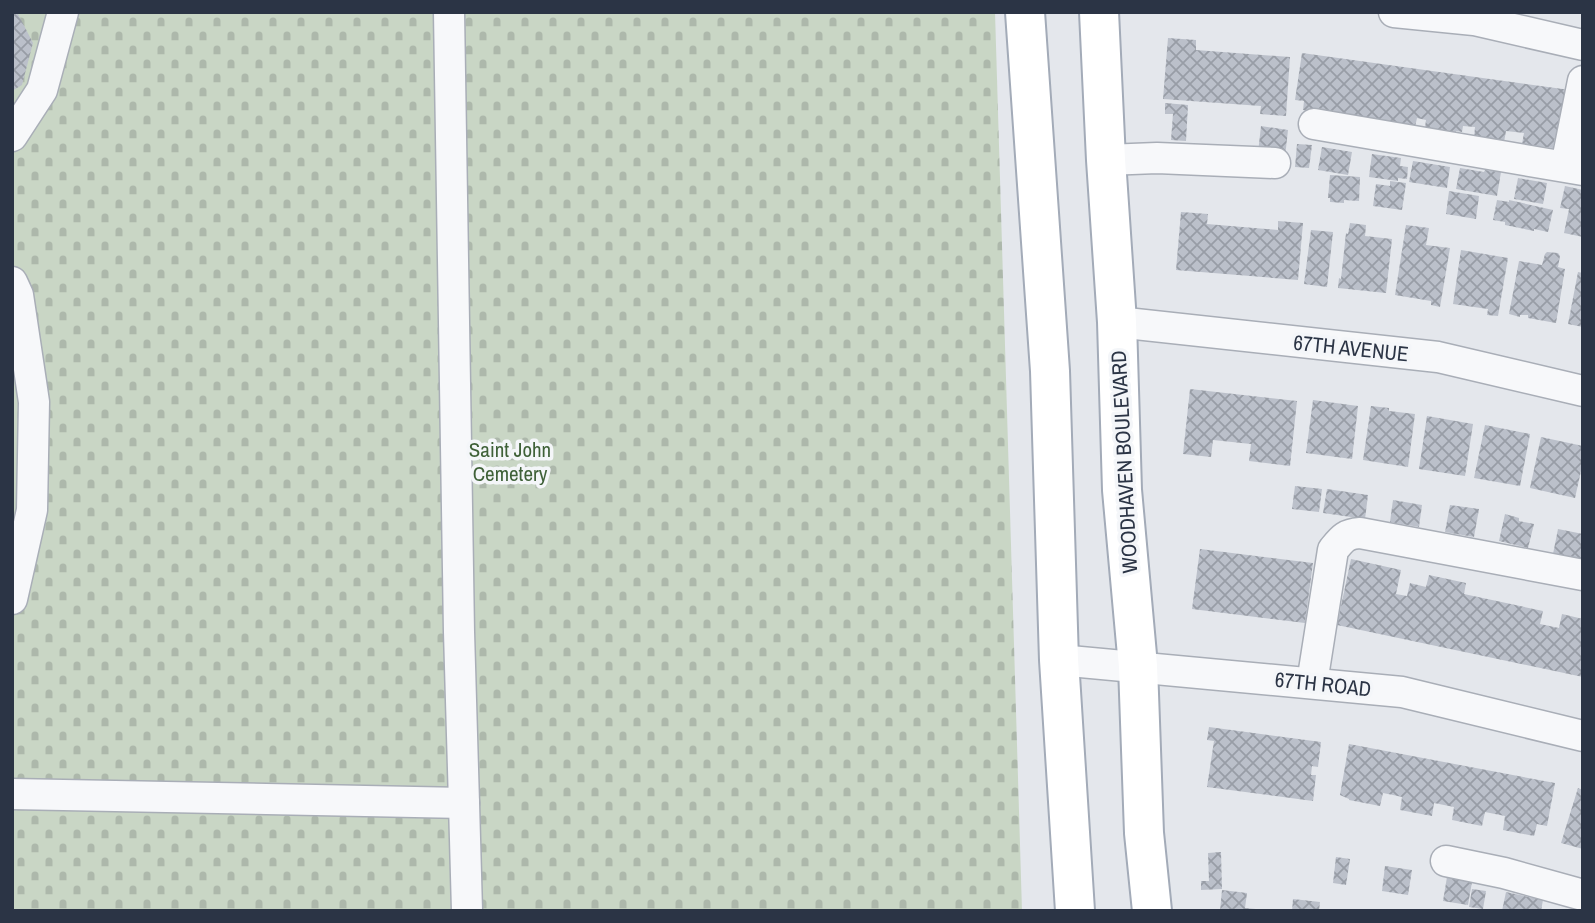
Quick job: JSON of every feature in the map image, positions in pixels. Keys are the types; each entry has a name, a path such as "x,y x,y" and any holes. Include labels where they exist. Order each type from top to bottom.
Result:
{"main road":[{"path":"1025,12 1050,371 1059,660 1075,911"},
{"name":"WOODHAVEN BOULEVARD","path":"1099,12 1117,322 1122,490 1138,666 1144,833 1152,911"}],"street":[{"path":"12,136 42,90 63,12"},
{"path":"449,12 458,604 467,911"},
{"path":"1394,12 1567,32"},
{"path":"1314,124 1574,168 1583,81"},
{"path":"1106,160 1275,163"},
{"path":"12,282 19,295 34,402 32,510 12,599"},
{"name":"67TH AVENUE","path":"1117,322 1438,357 1583,391"},
{"path":"1312,683 1333,550 1350,533 1583,575"},
{"name":"67TH ROAD","path":"1059,660 1402,692 1583,736"},
{"path":"12,794 464,803"},
{"path":"1446,861 1504,873 1583,895"}],"green space":[{"name":"Saint John Cemetery","path":"12,12 995,12 1022,911 12,911"}],"building":[{"path":"12,12 17,12 33,43 22,85 12,91"},
{"path":"1168,38 1196,40 1196,50 1290,57 1286,116 1260,114 1261,106 1163,99"},
{"path":"1302,53 1570,90 1563,139 1555,137 1553,148 1522,144 1524,133 1506,131 1504,142 1474,138 1475,127 1463,126 1462,132 1456,133 1425,127 1426,120 1417,118 1415,127 1303,110 1304,101 1295,100"},
{"path":"1165,103 1188,105 1186,141 1171,140 1173,114 1165,114"},
{"path":"1261,126 1288,130 1285,157 1258,153"},
{"path":"1297,144 1312,145 1309,168 1295,167"},
{"path":"1322,147 1352,152 1348,175 1318,170"},
{"path":"1372,154 1401,158 1400,166 1408,167 1407,179 1398,178 1398,181 1369,177"},
{"path":"1413,161 1450,167 1447,188 1409,182"},
{"path":"1460,168 1501,172 1497,196 1456,189"},
{"path":"1330,175 1360,177 1359,201 1330,202"},
{"path":"1518,178 1547,183 1543,204 1514,199"},
{"path":"1390,181 1406,183 1402,210 1373,206 1376,184 1390,186"},
{"path":"1565,186 1583,190 1583,237 1564,233 1569,209 1560,208"},
{"path":"1449,191 1479,196 1476,219 1446,214"},
{"path":"1497,200 1509,200 1553,210 1548,232 1505,225 1505,222 1493,220"},
{"path":"1181,212 1208,214 1207,224 1278,230 1278,221 1303,223 1298,280 1176,270"},
{"path":"1350,223 1366,225 1365,236 1392,239 1386,293 1338,288 1346,233 1348,234"},
{"path":"1406,225 1429,228 1426,245 1450,248 1440,307 1431,305 1431,301 1395,295"},
{"path":"1311,230 1333,232 1327,287 1304,284"},
{"path":"1461,250 1508,258 1498,316 1487,315 1488,309 1453,304"},
{"path":"1547,252 1558,253 1558,267 1565,269 1556,323 1528,318 1528,315 1520,317 1509,314 1519,261 1542,265"},
{"path":"1578,272 1583,273 1583,327 1568,324"},
{"path":"1190,389 1297,401 1290,466 1249,461 1251,444 1213,440 1211,457 1183,454"},
{"path":"1313,400 1358,406 1352,459 1306,453"},
{"path":"1371,406 1415,414 1408,467 1363,460"},
{"path":"1427,416 1473,424 1465,476 1419,469"},
{"path":"1485,425 1530,434 1520,486 1474,478"},
{"path":"1541,437 1583,446 1583,462 1575,498 1530,488"},
{"path":"1295,486 1322,489 1319,512 1292,509"},
{"path":"1327,489 1368,495 1365,519 1323,513"},
{"path":"1393,500 1422,505 1419,527 1390,522"},
{"path":"1450,505 1479,509 1474,537 1445,532"},
{"path":"1505,514 1534,524 1528,548 1499,541"},
{"path":"1558,529 1583,534 1582,560 1553,554"},
{"path":"1200,549 1313,563 1305,623 1192,609"},
{"path":"1351,559 1401,570 1396,594 1407,596 1410,583 1426,587 1429,575 1466,583 1464,594 1543,611 1540,624 1559,628 1562,614 1583,619 1583,677 1337,625"},
{"path":"1209,727 1321,742 1318,767 1312,766 1311,775 1316,775 1313,801 1207,787 1214,741 1207,740"},
{"path":"1349,744 1555,783 1547,826 1537,824 1534,836 1503,830 1505,816 1485,812 1482,826 1452,820 1454,807 1434,803 1432,816 1400,810 1402,797 1383,793 1380,806 1349,800 1340,795"},
{"path":"1578,788 1583,790 1583,849 1561,843"},
{"path":"1221,852 1222,889 1201,890 1201,881 1209,881 1208,853"},
{"path":"1336,857 1350,859 1346,885 1333,883"},
{"path":"1385,866 1412,870 1408,895 1382,891"},
{"path":"1447,877 1472,882 1468,905 1443,901"},
{"path":"1472,889 1486,891 1483,909 1469,907"},
{"path":"1222,890 1247,893 1245,908 1256,911 1220,911"},
{"path":"1506,892 1543,900 1541,911 1502,911"},
{"path":"1293,899 1320,902 1319,911 1292,911"}]}
